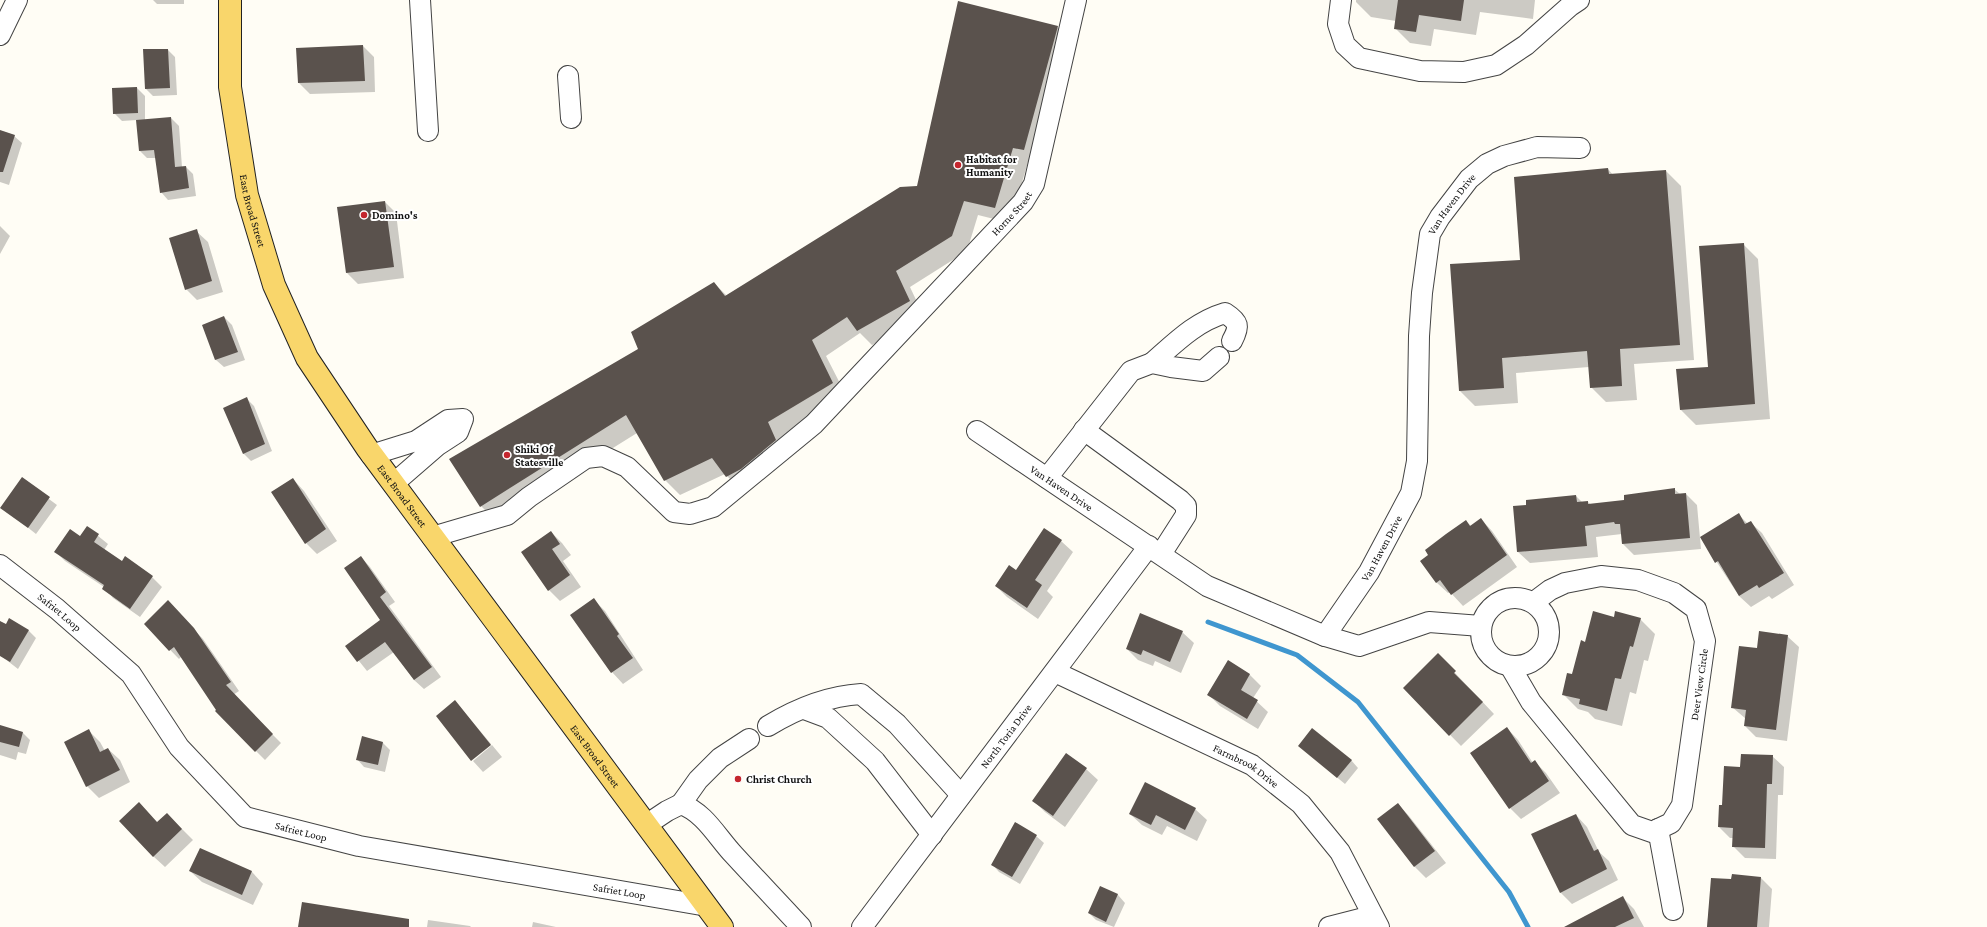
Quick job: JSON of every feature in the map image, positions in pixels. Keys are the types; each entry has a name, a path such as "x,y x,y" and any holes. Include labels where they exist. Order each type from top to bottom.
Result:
{"main road":[{"name":"East Broad Street","path":"230,0 230,87 247,195 274,285 307,358 371,455 722,927"}],"street":[{"path":"0,35 17,0"},
{"path":"420,0 428,131"},
{"name":"Horne Street","path":"432,537 507,515 529,497 586,458 603,456 627,467 674,512 690,514 713,507 814,424 1023,202 1034,184 1076,0"},
{"path":"1340,0 1338,24 1345,45 1359,58 1420,71 1464,72 1496,65 1526,45 1570,6 1579,0"},
{"path":"568,76 570,118"},
{"name":"Van Haven Drive","path":"977,431 1208,586 1325,636 1369,572 1411,493 1417,461 1419,328 1430,234 1440,217 1469,179 1487,164 1504,156 1537,147 1580,148"},
{"path":"1047,478 1131,371 1152,363 1190,330 1208,318 1225,313 1234,318 1237,325 1237,331 1232,341"},
{"path":"1152,363 1203,371 1218,357"},
{"path":"371,455 416,441 448,420 463,419 458,432 438,445 393,484"},
{"name":"North Toria Drive","path":"862,927 1055,672 1155,550 1186,515 1186,506 1180,500 1084,430"},
{"name":"Safriet Loop","path":"0,565 57,609 131,674 178,747 246,817 358,846 706,906"},
{"name":"Deer View Circle","path":"1534,602 1550,590 1565,583 1601,576 1638,580 1674,593 1696,609 1705,641 1682,805 1671,823 1658,829"},
{"path":"1507,597 1521,597 1534,602 1544,611 1549,623 1550,637 1545,650 1536,660 1524,666 1510,666 1497,661 1487,652 1482,640 1481,626 1486,613 1495,603 1507,597"},
{"path":"1325,636 1359,646 1429,622 1481,626"},
{"path":"1510,666 1531,702 1632,826 1652,832 1658,829 1673,910"},
{"name":"Farmbrook Drive","path":"1055,672 1252,765 1301,804 1340,852 1376,921"},
{"path":"768,726 792,712 826,700 845,695 861,694 897,724 961,795"},
{"path":"804,709 828,718 875,761 932,835"},
{"path":"646,825 667,811 682,804 698,780 720,758 749,740"},
{"path":"682,804 691,807 700,815 732,853 801,927"},
{"path":"1329,927 1376,921"}],"building":[{"path":"1398,0 1464,0 1461,21 1419,15 1416,32 1394,29"},
{"path":"958,1 1058,26 1024,150 1013,148 995,208 964,201 952,236 896,271 910,301 857,331 847,317 812,340 833,383 768,422 776,440 741,469 726,477 712,458 664,481 626,415 480,507 449,459 638,349 631,332 714,282 725,296 900,187 917,186"},
{"path":"363,45 365,81 298,83 296,48"},
{"path":"143,49 168,49 170,88 145,89"},
{"path":"137,87 138,113 113,114 112,88"},
{"path":"171,117 175,167 186,166 189,188 160,193 154,150 139,151 136,120"},
{"path":"0,130 15,135 3,172 0,172"},
{"path":"1608,168 1609,174 1666,170 1680,345 1620,349 1622,386 1590,388 1587,351 1502,358 1504,388 1459,391 1450,264 1520,260 1514,177"},
{"path":"385,201 394,267 346,273 337,207"},
{"path":"197,229 212,281 185,290 169,238"},
{"path":"1744,243 1755,404 1680,410 1676,369 1708,367 1699,246"},
{"path":"224,316 238,352 215,360 202,325"},
{"path":"247,397 265,444 243,454 223,408"},
{"path":"22,477 50,497 28,528 0,508"},
{"path":"293,478 326,529 305,544 271,492"},
{"path":"1675,488 1675,494 1686,493 1690,538 1622,544 1620,524 1615,524 1614,522 1585,526 1587,546 1517,552 1513,506 1526,505 1526,500 1576,495 1577,502 1588,501 1588,504 1624,500 1624,495"},
{"path":"1739,513 1745,524 1751,521 1784,573 1759,588 1757,585 1739,596 1718,561 1715,563 1700,537"},
{"path":"1481,518 1507,555 1451,595 1440,580 1436,583 1420,561 1428,555 1425,550 1446,534 1466,520 1470,526"},
{"path":"87,526 99,534 94,542 122,561 125,556 153,576 130,609 102,589 104,585 54,552 70,529 80,536"},
{"path":"1044,528 1062,540 1035,580 1042,585 1027,608 995,586 1009,565 1016,570"},
{"path":"551,531 560,544 552,549 570,575 548,591 521,552"},
{"path":"361,556 386,592 380,597 432,667 414,680 385,642 357,662 345,646 380,620 344,568"},
{"path":"594,598 619,634 617,636 633,658 611,673 570,615"},
{"path":"168,600 194,628 231,682 226,685 273,734 255,752 215,711 216,710 174,647 169,651 144,624"},
{"path":"1593,611 1614,617 1615,611 1641,618 1633,647 1630,646 1621,679 1615,678 1607,711 1579,704 1580,699 1562,695 1567,673 1572,674 1581,640 1585,642"},
{"path":"1140,613 1183,631 1170,662 1143,650 1141,655 1126,649"},
{"path":"9,618 29,630 10,662 0,656 0,621 6,624"},
{"path":"1759,631 1788,635 1776,730 1744,726 1746,710 1731,708 1739,646 1757,648"},
{"path":"1438,653 1456,671 1454,673 1483,702 1449,736 1403,688"},
{"path":"1228,660 1250,674 1241,690 1258,700 1247,719 1207,695"},
{"path":"455,700 491,745 471,761 436,716"},
{"path":"0,725 23,732 19,747 0,742"},
{"path":"1507,727 1531,763 1535,760 1549,781 1509,809 1470,753"},
{"path":"1312,728 1352,760 1337,778 1298,746"},
{"path":"89,729 100,752 108,748 120,770 86,787 64,742"},
{"path":"362,736 383,742 378,765 356,760"},
{"path":"1066,753 1087,768 1053,816 1032,801"},
{"path":"1741,754 1773,755 1772,784 1767,784 1765,848 1732,847 1733,828 1718,827 1719,805 1722,805 1724,766 1740,767"},
{"path":"1145,782 1196,808 1185,830 1156,815 1151,825 1129,814"},
{"path":"139,802 157,822 167,813 182,829 153,857 119,821"},
{"path":"1398,803 1435,851 1414,867 1377,819"},
{"path":"1576,814 1594,851 1598,849 1607,869 1560,893 1531,834"},
{"path":"1015,822 1037,835 1012,877 991,865"},
{"path":"200,848 252,871 242,895 189,871"},
{"path":"1732,874 1761,877 1757,927 1707,927 1711,878 1731,879"},
{"path":"1100,886 1118,894 1106,922 1088,913"},
{"path":"1623,896 1634,918 1615,927 1564,927"},
{"path":"302,902 409,919 409,927 298,927"}],"waterway":[{"path":"1208,622 1297,655 1358,702 1509,892 1528,927"}],"place":[{"name":"Habitat for Humanity","path":"958,165"},
{"name":"Domino's","path":"364,215"},
{"name":"Shiki Of Statesville","path":"507,455"},
{"name":"Christ Church","path":"738,779"}]}
